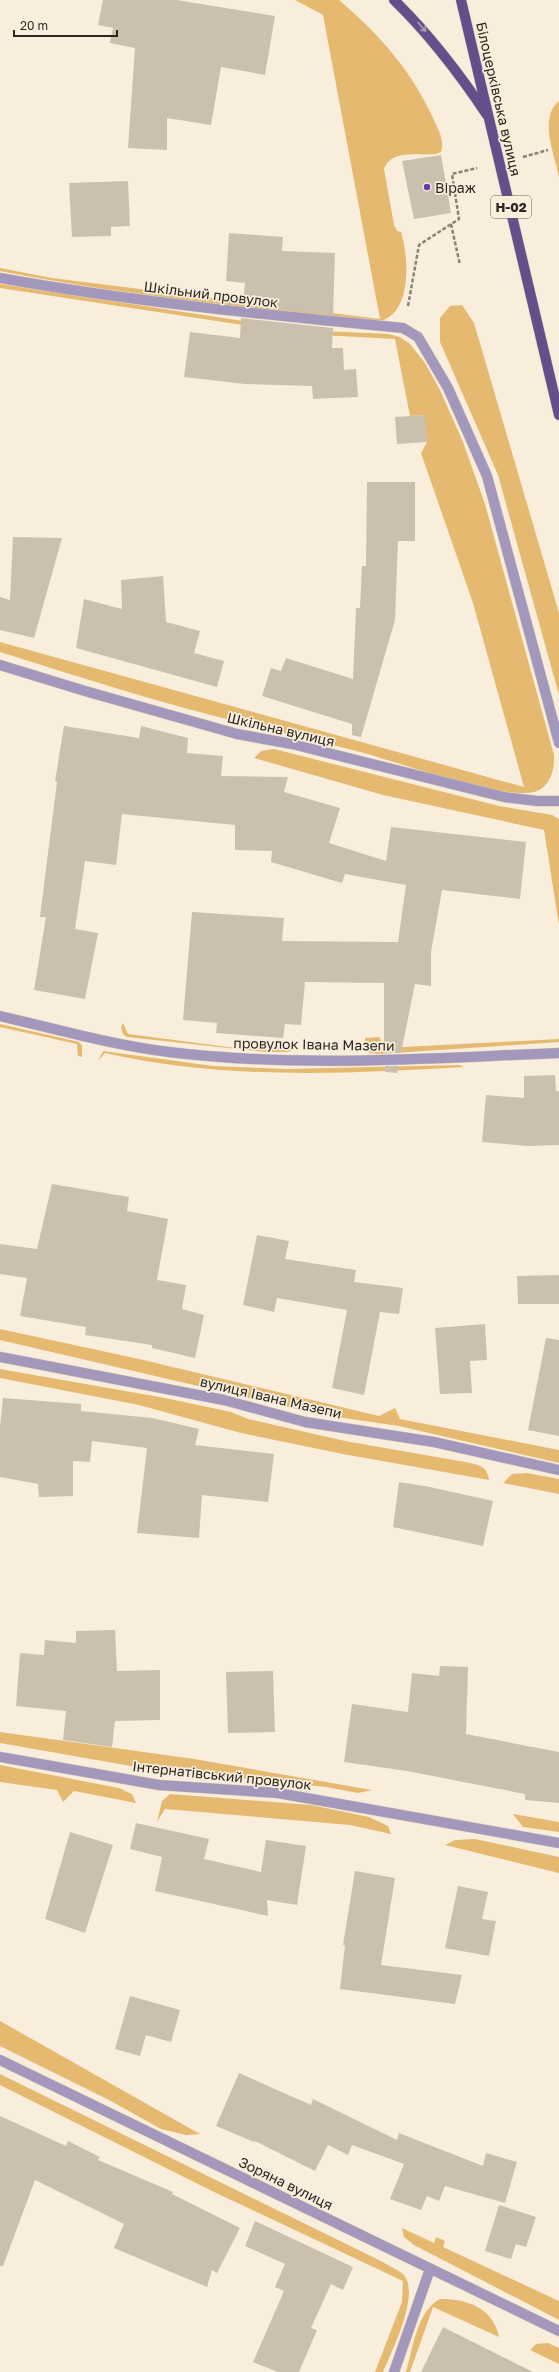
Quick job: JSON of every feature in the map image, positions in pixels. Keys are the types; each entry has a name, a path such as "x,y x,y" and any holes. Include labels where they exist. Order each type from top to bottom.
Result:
{"main road":[{"path":"394,0 421,26 450,61 490,120"},
{"name":"Білоцерківська вулиця","path":"461,0 559,415"}],"street":[{"name":"Шкільний провулок","path":"0,278 61,288 225,310 403,328 418,337 448,388 487,476 559,742"},
{"name":"Шкільна вулиця","path":"0,665 236,734 292,744 504,797 537,801 559,801"},
{"name":"провулок Івана Мазепи","path":"0,1016 89,1038 160,1051 263,1061 380,1060 559,1053"},
{"name":"вулиця Івана Мазепи","path":"0,1357 224,1400 305,1422 434,1442 559,1470"},
{"name":"Інтернатівський провулок","path":"0,1757 159,1785 278,1793 559,1843"},
{"name":"Зоряна вулиця","path":"0,2060 559,2332"},
{"path":"394,2372 430,2269"}],"path":[{"path":"403,328 419,245 459,219 452,174 548,150"},
{"path":"451,224 460,265"}],"shaded area":[{"path":"295,0 339,0 368,26 393,54 416,85 440,135 442,143 441,152 436,154 399,156 393,158 384,169 394,225 397,231 401,232 406,256 406,283 403,296 398,307 391,316 381,321 238,306 95,288 0,271 0,268 52,278 380,319 323,15"},
{"path":"559,101 559,177 549,127 553,108"},
{"path":"0,284 302,330 388,334 400,337 410,344 425,363 440,390 463,442 485,504 554,755 554,766 548,782 539,790 534,792 519,793 499,791 476,786 364,753 178,706 0,652 0,642 524,787 473,603 421,453 427,442 424,415 410,416 395,339 302,334 0,288"},
{"path":"462,305 474,323 559,613 559,695 498,475 440,342 440,318 450,306"},
{"path":"274,749 499,806 552,815 559,819 559,925 544,830 383,795 254,758 261,751"},
{"path":"123,1023 128,1034 244,1049 299,1049 287,1052 265,1052 127,1037 123,1034 121,1027"},
{"path":"0,1024 79,1042 82,1045 82,1057 78,1056 77,1044 0,1027"},
{"path":"379,1037 385,1048 559,1039 559,1042 379,1054 370,1053 365,1049 365,1038"},
{"path":"103,1051 213,1066 287,1069 460,1065 464,1067 374,1072 284,1073 194,1068 150,1062 105,1053 98,1061"},
{"path":"0,1329 139,1359 379,1416 395,1408 400,1419 559,1450 559,1463 399,1426 323,1415 0,1340"},
{"path":"0,1369 165,1398 231,1412 248,1419 345,1441 474,1464 481,1466 486,1471 489,1480 343,1454 241,1433 139,1405 0,1378"},
{"path":"527,1473 559,1479 559,1494 503,1483 512,1474"},
{"path":"0,1732 194,1759 372,1790 358,1793 326,1787 142,1768 0,1743"},
{"path":"0,1765 119,1788 132,1794 136,1803 74,1791 63,1802 57,1790 0,1782"},
{"path":"170,1794 311,1805 369,1817 388,1826 391,1834 350,1825 165,1809 157,1822 162,1801"},
{"path":"513,1814 559,1822 559,1832 523,1827"},
{"path":"475,1839 559,1857 559,1873 445,1845 455,1840"},
{"path":"0,2021 200,2134 186,2135 161,2129 111,2101 0,2046"},
{"path":"0,2074 383,2262 402,2273 408,2284 409,2296 407,2309 398,2337 383,2372 375,2372 402,2302 403,2281 212,2191 0,2085"},
{"path":"402,2228 434,2243 436,2237 445,2241 443,2247 559,2301 559,2320 414,2245 404,2237"},
{"path":"440,2299 460,2301 478,2307 491,2319 496,2327 499,2337 433,2307 410,2372 406,2372 421,2321 432,2305"},
{"path":"548,2343 559,2348 559,2364 530,2350 536,2344"}],"building":[{"path":"103,0 177,0 275,16 265,75 221,67 211,125 167,118 167,150 128,148 135,48 110,43 113,28 98,25"},
{"name":"Віраж","path":"441,155 451,213 414,219 402,161"},
{"path":"128,181 130,226 111,227 111,236 72,237 69,183"},
{"path":"229,233 283,237 282,251 335,253 333,315 243,305 245,283 226,281"},
{"path":"241,318 333,328 332,348 343,348 344,370 356,369 358,397 313,399 312,386 245,384 184,377 190,332 240,338"},
{"path":"425,415 427,442 397,444 395,417"},
{"path":"367,482 415,482 415,541 398,541 395,620 361,737 352,735 352,724 262,696 271,668 281,671 286,658 353,679 356,608 360,608 362,566 366,566"},
{"path":"13,537 62,538 34,638 0,630 0,597 10,600"},
{"path":"163,576 166,622 200,631 194,653 224,661 217,687 76,648 84,599 122,609 121,580"},
{"path":"64,726 139,738 141,726 188,738 187,753 223,756 221,776 288,777 284,792 340,808 329,843 386,861 391,827 526,842 520,899 442,890 431,952 431,986 415,984 401,1053 384,1053 384,983 305,982 301,1025 285,1024 283,1038 216,1033 217,1023 183,1020 192,912 284,918 282,941 398,942 406,885 345,874 342,883 271,862 272,851 235,850 235,825 122,814 116,865 85,861 75,929 98,933 85,999 34,990 46,917 40,917 57,782 55,781"},
{"path":"385,1066 399,1066 397,1073 385,1072"},
{"path":"555,1075 556,1091 559,1091 559,1145 527,1146 482,1142 486,1095 524,1098 524,1076"},
{"path":"52,1184 129,1197 127,1211 168,1219 157,1280 186,1285 182,1309 204,1315 195,1358 152,1348 152,1345 85,1335 86,1327 20,1316 27,1278 0,1274 0,1244 37,1249"},
{"path":"257,1235 289,1241 285,1259 356,1270 354,1282 403,1288 399,1314 380,1312 364,1395 332,1388 347,1310 277,1298 274,1312 243,1305"},
{"path":"559,1275 559,1304 518,1304 517,1276"},
{"path":"485,1324 487,1360 470,1361 472,1393 440,1394 435,1328"},
{"path":"546,1338 559,1340 559,1436 528,1430"},
{"path":"3,1398 81,1404 81,1411 152,1418 199,1429 195,1445 274,1454 268,1502 202,1495 199,1538 137,1533 147,1448 92,1441 90,1462 73,1461 73,1496 39,1497 38,1484 0,1477 0,1427"},
{"path":"399,1482 430,1487 493,1501 483,1546 393,1527"},
{"path":"115,1630 117,1671 160,1670 160,1720 115,1721 112,1747 63,1740 66,1711 16,1706 20,1653 44,1655 45,1640 76,1643 76,1631"},
{"path":"440,1666 468,1667 466,1734 559,1752 559,1803 525,1800 525,1794 407,1771 344,1762 352,1704 408,1712 412,1673 439,1676"},
{"path":"273,1671 275,1732 228,1733 226,1672"},
{"path":"136,1823 209,1839 204,1859 261,1872 266,1840 306,1846 297,1905 267,1900 268,1916 155,1891 162,1857 130,1849"},
{"path":"70,1832 113,1845 85,1933 45,1919"},
{"path":"355,1871 395,1878 381,1965 462,1975 455,2004 340,1989 345,1945 343,1945"},
{"path":"458,1886 488,1892 482,1919 496,1921 489,1956 445,1948"},
{"path":"130,1996 180,2010 171,2042 146,2035 140,2056 115,2049"},
{"path":"239,2073 311,2105 313,2099 397,2140 399,2133 483,2166 486,2153 517,2162 505,2203 445,2186 439,2201 427,2196 421,2210 390,2199 404,2164 352,2145 348,2155 328,2145 315,2171 255,2141 254,2142 216,2126"},
{"path":"0,2116 66,2146 68,2141 100,2157 98,2160 173,2192 172,2194 240,2228 217,2273 212,2270 207,2287 114,2248 124,2224 35,2180 3,2266 0,2266"},
{"path":"499,2205 536,2217 526,2247 516,2244 511,2259 485,2251"},
{"path":"255,2221 353,2267 343,2290 331,2284 311,2328 317,2330 299,2372 278,2372 253,2362 284,2291 275,2287 285,2264 245,2246"},
{"path":"443,2327 533,2372 421,2372"}],"place":[{"name":"Віраж","path":"427,187"}]}
